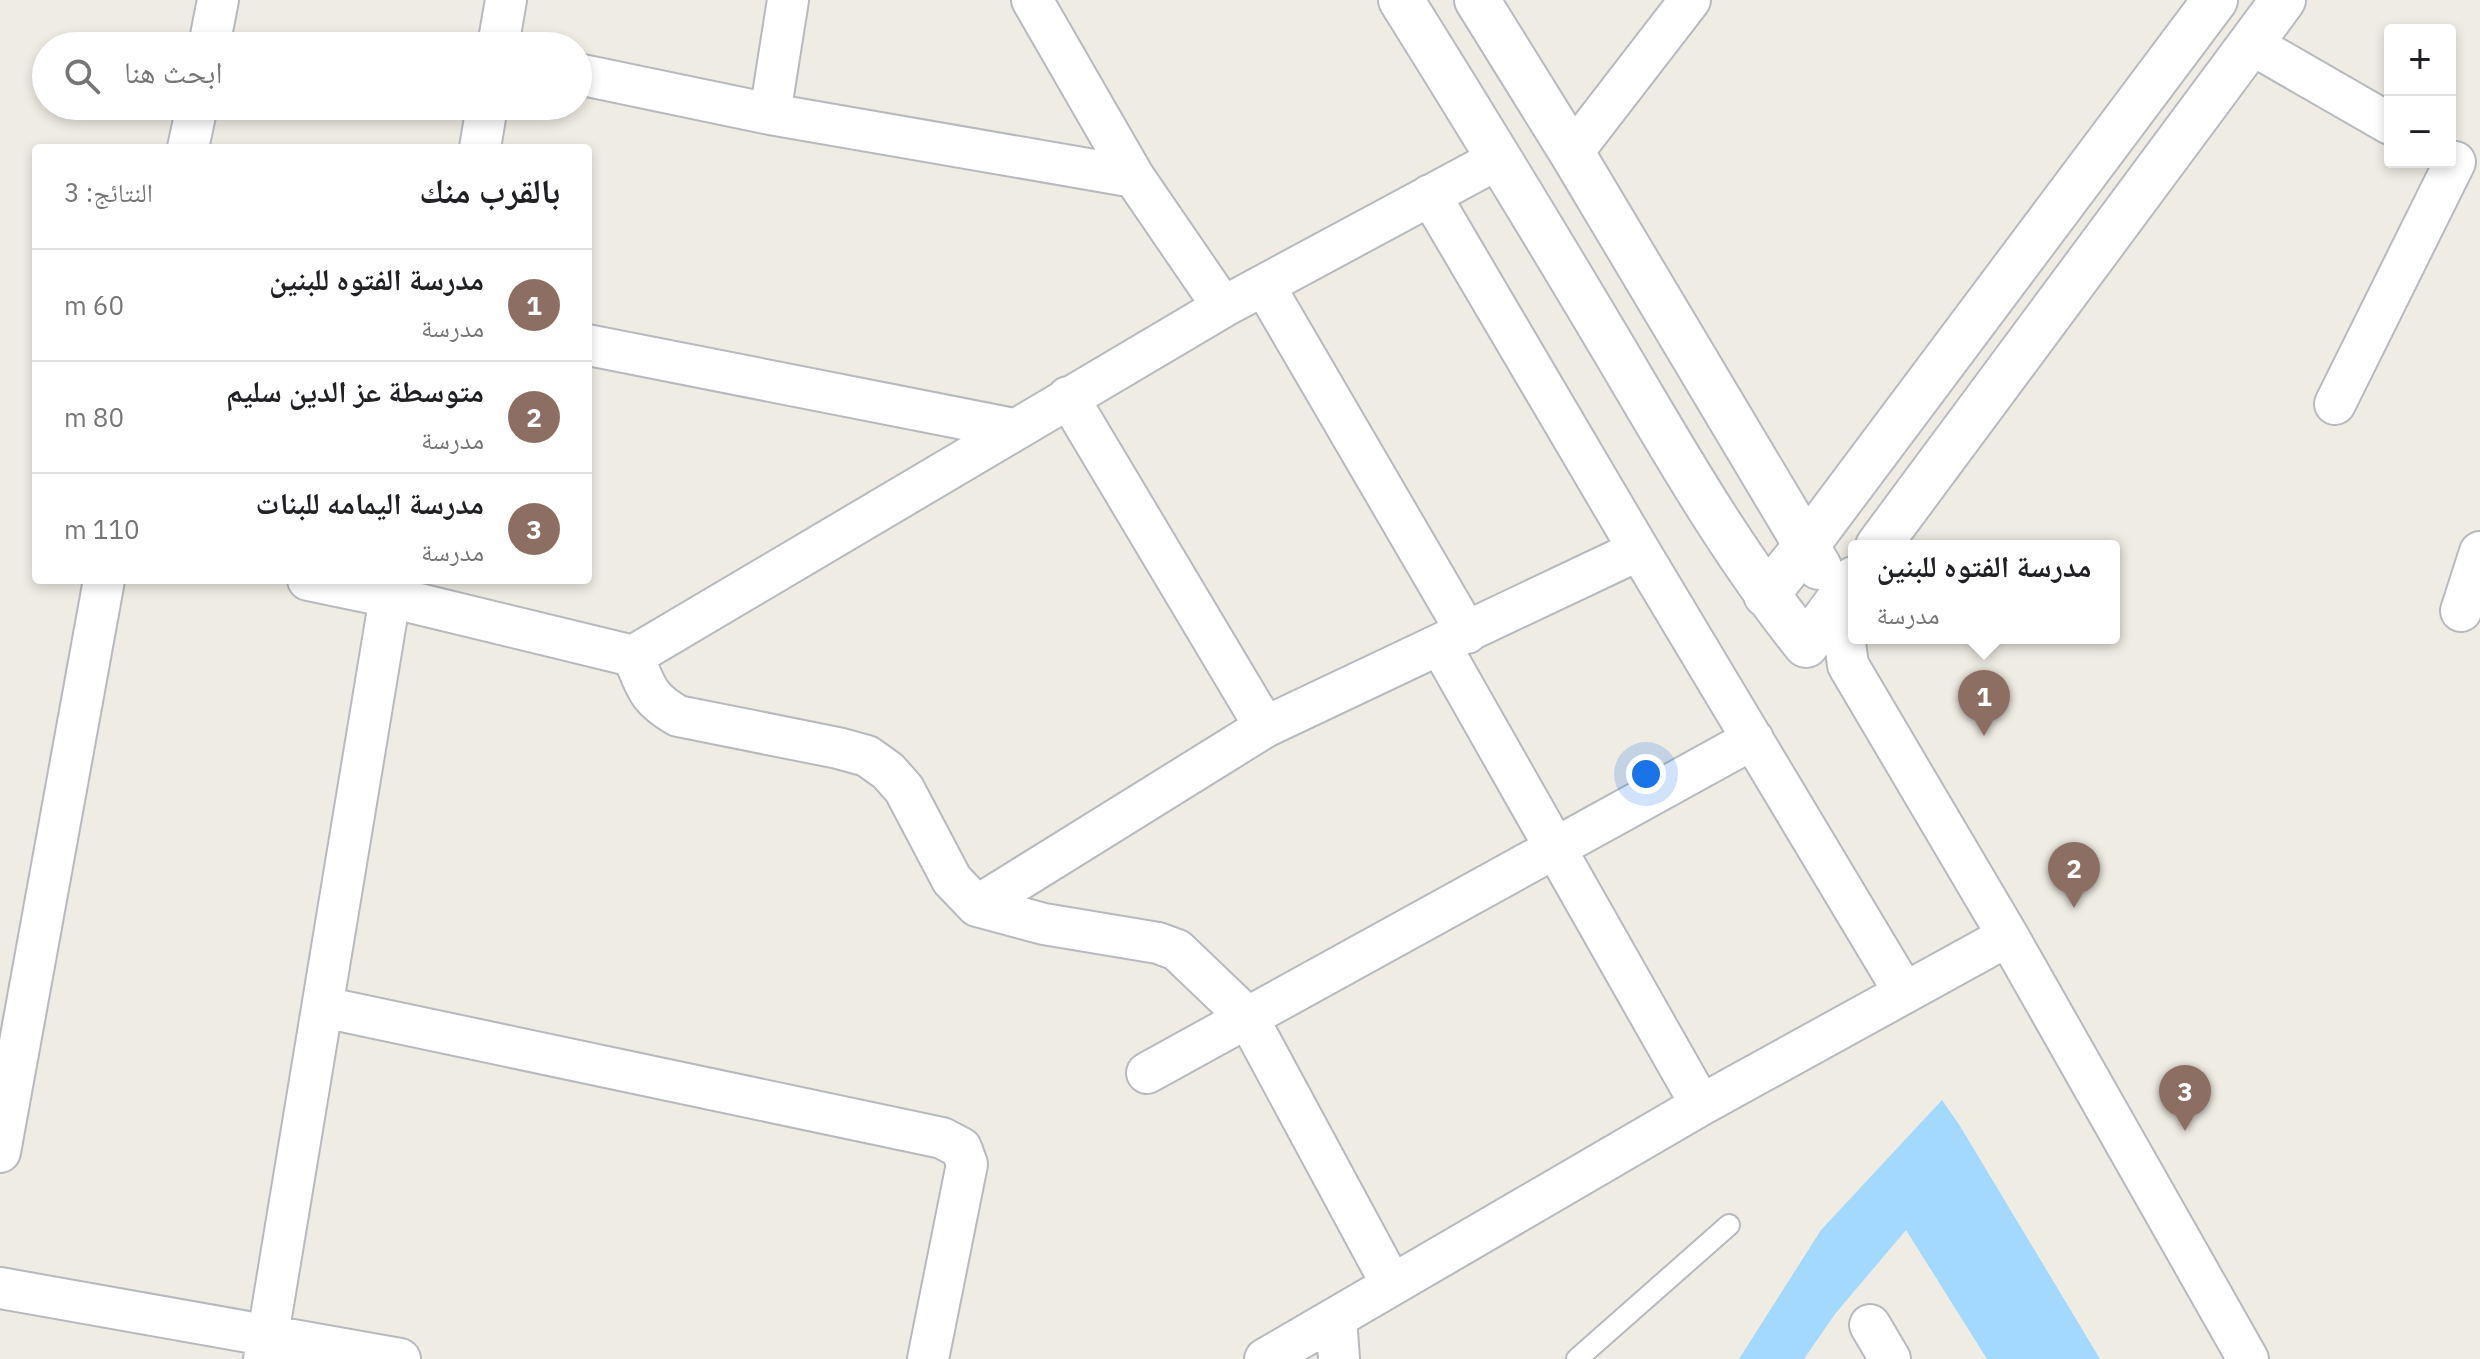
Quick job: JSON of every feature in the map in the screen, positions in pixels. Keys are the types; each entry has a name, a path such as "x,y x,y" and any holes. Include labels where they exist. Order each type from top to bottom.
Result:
{"street":[{"path":"212,32 218,0"},
{"path":"500,32 506,0"},
{"path":"770,114 788,0"},
{"path":"1032,0 1134,177 1223,307"},
{"path":"1401,0 1500,158 1701,496 1766,595 1806,645 1848,665"},
{"path":"1477,0 1572,153 1806,546 1846,589 1848,665 2008,936 2248,1359"},
{"path":"1572,153 1690,0"},
{"path":"1766,595 1806,546 2215,0"},
{"path":"1882,540 2283,0"},
{"path":"2251,44 2384,121"},
{"path":"592,77 770,114 1134,177"},
{"path":"189,144 194,120"},
{"path":"481,144 485,120"},
{"path":"327,584 633,656 1223,307 1500,158"},
{"path":"2335,404 2462,166"},
{"path":"1430,195 1904,992"},
{"path":"1264,285 1453,639 1556,849 1701,1105"},
{"path":"592,346 1014,429"},
{"path":"1068,397 1265,727"},
{"path":"977,906 1265,727 1639,550"},
{"path":"2461,611 2480,552"},
{"path":"0,1152 103,584"},
{"path":"1806,645 1846,589"},
{"path":"267,1347 390,597"},
{"path":"633,656 657,704 678,716 838,748 867,756 888,771 904,789 952,880 977,906 1044,924 1158,943 1177,950 1248,1018 1392,1285"},
{"path":"1147,1073 1753,739"},
{"path":"1265,1359 1701,1105 2008,936"},
{"path":"323,1007 942,1138 961,1148 967,1164 928,1359"},
{"path":"0,1288 267,1347 400,1359"},
{"path":"1336,1318 1339,1359"},
{"path":"1870,1325 1890,1359"}],"lane":[{"path":"1577,1359 1729,1225"}],"water":[{"path":"1942,1100 2100,1359 1987,1359 1906,1230 1835,1314 1804,1359 1739,1359 1821,1230"}],"place":[{"name":"مدرسة الفتوه للبنين","path":"1984,736"},
{"name":"متوسطة عز الدين سليم","path":"2074,908"},
{"name":"مدرسة اليمامه للبنات","path":"2185,1131"}]}
